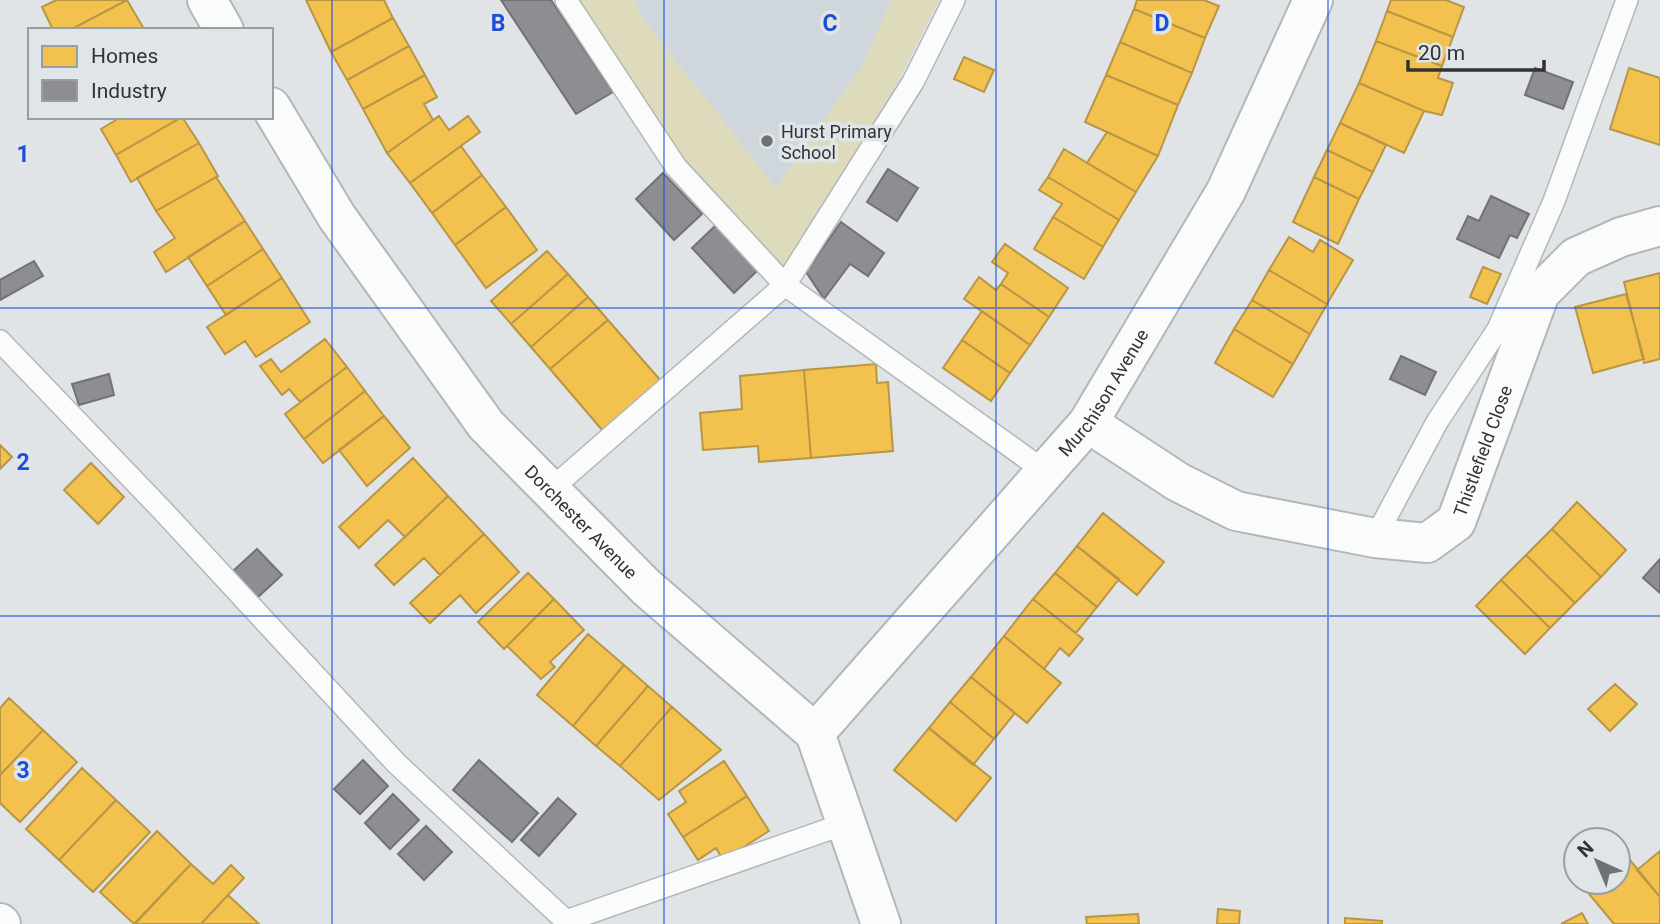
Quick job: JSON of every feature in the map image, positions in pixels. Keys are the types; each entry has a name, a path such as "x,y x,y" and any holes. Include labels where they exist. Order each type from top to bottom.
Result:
{"street":[{"path":"207,0 223,28"},
{"name":"Murchison Avenue","path":"815,733 1088,423 1226,191 1313,0"},
{"name":"Dorchester Avenue","path":"273,110 337,217 486,425 646,587 815,733"},
{"name":"Thistlefield Close","path":"1088,423 1178,482 1236,511 1375,538 1427,543 1456,522 1541,293 1576,257 1620,237 1660,226"},
{"path":"815,733 881,924"}],"lane":[{"path":"566,0 676,167 785,285 1046,472"},
{"path":"550,490 785,285 913,82 954,0"},
{"path":"1375,538 1437,422 1498,329 1554,201 1627,0"},
{"path":"0,341 162,510 396,763 566,921 846,823"}],"shaded area":[{"name":"Hurst Primary School","path":"576,0 939,0 891,95 781,272"},
{"path":"576,0 634,0 644,20 776,188 862,66 891,0 939,0 891,95 781,272 702,187"}],"building: Homes":[{"path":"56,0 127,0 74,28 52,28 42,7"},
{"path":"127,0 143,28 74,28"},
{"path":"306,0 384,0 393,18 331,52"},
{"path":"1137,0 1204,0 1219,6 1205,38 1134,9"},
{"path":"1391,0 1446,0 1464,7 1453,37 1387,11"},
{"path":"1134,9 1205,38 1192,73 1120,42"},
{"path":"1387,11 1453,37 1442,66 1376,41"},
{"path":"393,18 409,46 347,80 331,52"},
{"path":"1376,41 1442,66 1438,78 1453,83 1442,115 1424,111 1359,83"},
{"path":"1120,42 1192,73 1178,105 1106,75"},
{"path":"409,46 425,75 363,109 347,80"},
{"path":"964,57 994,70 984,92 954,79"},
{"path":"1629,68 1660,78 1660,145 1610,129"},
{"path":"425,75 437,97 424,104 433,120 387,153 363,109"},
{"path":"1106,75 1178,105 1158,156 1085,122"},
{"path":"1359,83 1424,111 1404,153 1340,123"},
{"path":"439,116 449,130 468,116 480,132 410,183 387,153"},
{"path":"118,119 179,119 116,155 101,129"},
{"path":"179,119 183,119 199,143 131,182 116,155"},
{"path":"1340,123 1386,145 1373,172 1327,150"},
{"path":"1107,132 1158,156 1136,192 1087,163"},
{"path":"199,143 218,176 156,211 137,178"},
{"path":"461,146 482,175 432,213 410,183"},
{"path":"1064,149 1136,192 1119,220 1048,177"},
{"path":"1327,150 1373,172 1359,199 1314,177"},
{"path":"482,175 506,207 455,245 432,213"},
{"path":"216,177 245,221 166,272 154,252 175,238 156,211"},
{"path":"1048,177 1119,220 1103,247 1053,217 1062,204 1039,190"},
{"path":"1314,177 1359,199 1338,244 1293,222"},
{"path":"506,207 537,250 486,288 455,245"},
{"path":"1053,217 1103,247 1084,279 1034,249"},
{"path":"245,221 263,249 207,286 188,257"},
{"path":"1289,237 1313,252 1320,240 1353,260 1327,304 1269,270"},
{"path":"1005,244 1068,288 1049,317 1001,284 1008,273 992,262"},
{"path":"263,249 282,278 226,315 207,286"},
{"path":"547,251 568,274 511,324 491,301"},
{"path":"1483,267 1501,274 1487,304 1470,297"},
{"path":"1269,270 1327,304 1310,334 1252,300"},
{"path":"1660,273 1660,359 1644,363 1624,282"},
{"path":"568,274 588,297 531,347 511,324"},
{"path":"979,277 996,290 1001,284 1049,317 1030,345 964,299"},
{"path":"282,278 310,322 256,357 245,341 225,354 207,327"},
{"path":"1626,294 1644,359 1593,373 1575,307"},
{"path":"588,297 608,320 550,369 531,347"},
{"path":"1252,300 1310,334 1293,364 1234,329"},
{"path":"982,311 1030,345 1010,373 962,340"},
{"path":"608,320 661,381 603,431 550,369"},
{"path":"1234,329 1293,364 1273,397 1215,363"},
{"path":"325,339 347,367 300,402 289,389 282,395 260,366 271,359 281,372"},
{"path":"962,340 1010,373 991,401 943,368"},
{"path":"876,364 877,383 888,382 893,451 811,458 804,370"},
{"path":"347,367 365,391 304,439 285,414"},
{"path":"804,370 811,458 759,462 758,446 703,450 700,413 742,409 740,376"},
{"path":"365,391 384,416 323,463 304,439"},
{"path":"384,416 410,448 367,486 339,450"},
{"path":"0,445 12,457 0,469"},
{"path":"413,458 448,496 405,537 388,520 359,548 339,527"},
{"path":"91,463 124,497 98,524 64,490"},
{"path":"448,496 484,534 440,575 424,558 394,585 375,565"},
{"path":"1577,502 1626,550 1601,577 1552,529"},
{"path":"1103,513 1164,562 1137,595 1077,546"},
{"path":"1552,529 1601,577 1575,603 1526,555"},
{"path":"484,534 519,572 476,613 460,595 430,623 410,603"},
{"path":"1077,546 1119,579 1097,607 1055,573"},
{"path":"1526,555 1575,603 1550,628 1501,580"},
{"path":"528,573 554,599 504,649 478,622"},
{"path":"1055,573 1097,607 1076,633 1033,599"},
{"path":"1501,580 1550,628 1525,654 1476,606"},
{"path":"554,599 584,630 550,662 555,667 541,679 507,646"},
{"path":"1033,599 1083,639 1069,656 1060,648 1044,669 1004,636"},
{"path":"588,634 624,665 573,726 537,695"},
{"path":"1004,636 1061,683 1027,723 971,677"},
{"path":"624,665 648,686 596,746 573,726"},
{"path":"971,677 1015,713 994,739 950,702"},
{"path":"1615,684 1637,704 1610,731 1588,709"},
{"path":"648,686 672,707 620,766 596,746"},
{"path":"9,698 43,730 0,775 0,708"},
{"path":"950,702 994,739 973,765 929,728"},
{"path":"672,707 721,750 659,800 620,766"},
{"path":"929,728 991,778 956,821 894,770"},
{"path":"43,730 77,762 20,822 0,803 0,775"},
{"path":"724,761 747,796 683,837 668,814 686,802 679,791"},
{"path":"82,768 116,800 59,860 26,829"},
{"path":"747,796 769,831 723,860 716,848 698,860 683,837"},
{"path":"116,800 150,832 93,892 59,860"},
{"path":"157,831 191,864 134,924 100,892"},
{"path":"1660,851 1660,897 1637,870"},
{"path":"1632,862 1660,897 1660,924 1614,924 1591,896 1632,896"},
{"path":"191,864 213,884 231,865 244,878 201,924 135,924"},
{"path":"228,895 259,924 201,924"},
{"path":"1218,909 1240,911 1239,924 1217,924"},
{"path":"1582,913 1588,924 1561,924"},
{"path":"1138,914 1139,924 1087,924 1086,917"},
{"path":"1345,918 1382,921 1382,924 1345,924"}],"building: Industry":[{"path":"501,0 551,0 613,92 576,114"},
{"path":"1535,68 1573,82 1563,109 1525,95"},
{"path":"888,169 918,188 897,221 867,202"},
{"path":"663,173 702,214 674,240 636,199"},
{"path":"1491,196 1529,214 1517,238 1510,235 1499,258 1457,239 1468,216 1479,221"},
{"path":"841,222 884,253 868,276 850,264 824,299 806,272"},
{"path":"716,225 758,270 734,293 692,248"},
{"path":"34,261 43,276 0,300 0,280"},
{"path":"1401,356 1436,372 1425,395 1390,379"},
{"path":"109,374 114,395 79,405 72,384"},
{"path":"257,549 282,575 258,597 233,571"},
{"path":"1660,559 1660,593 1643,578"},
{"path":"363,760 388,786 360,814 334,789"},
{"path":"479,760 538,813 512,842 453,790"},
{"path":"393,794 419,820 390,849 365,823"},
{"path":"558,798 576,814 539,856 521,840"},
{"path":"426,826 452,852 424,880 398,854"}],"place":[{"name":"Hurst Primary School","path":"767,141"}]}
